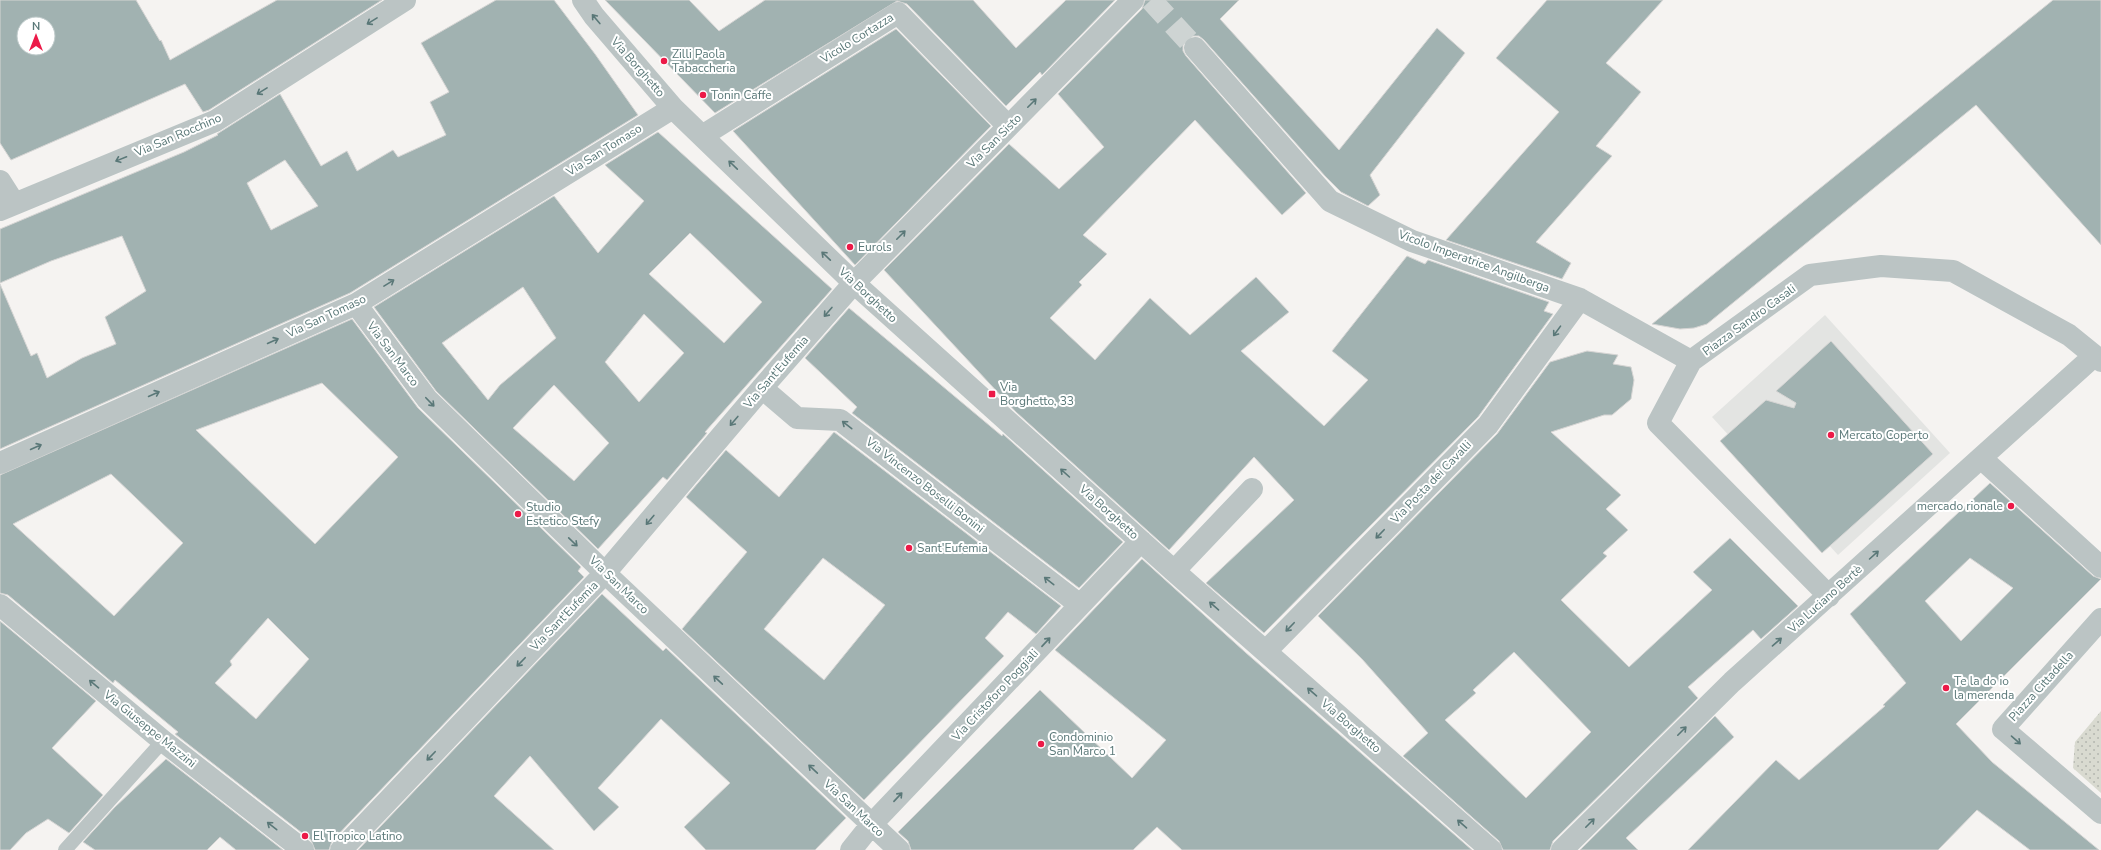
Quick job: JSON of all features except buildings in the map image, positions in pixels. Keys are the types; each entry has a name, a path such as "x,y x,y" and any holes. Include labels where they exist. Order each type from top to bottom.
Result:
{"street":[{"name":"Via San Rocchino","path":"7,206 215,121 405,0"},
{"name":"Via Borghetto","path":"583,0 594,16 673,108 854,283 1174,571 1491,850"},
{"name":"Via San Sisto","path":"854,283 1133,0"},
{"name":"Vicolo Cortazza","path":"702,136 898,12 1008,126"},
{"name":"Vicolo Imperatrice Angilberga","path":"1195,48 1330,200 1412,241 1580,299 1691,361"},
{"name":"Via San Tomaso","path":"0,463 356,304 673,108"},
{"path":"0,181 7,206"},
{"name":"Piazza Sandro Casali","path":"1829,596 1658,423 1691,361 1810,275 1881,266 1953,271 2068,335 2097,358"},
{"name":"Via Sant'Eufemia","path":"342,850 605,573 762,388 854,283"},
{"name":"Via Posta dei Cavalli","path":"1266,651 1488,425 1580,299"},
{"name":"Via San Marco","path":"356,304 426,399 605,573 899,850"},
{"name":"Via Luciano Bertè","path":"1562,850 1732,682 1981,458 2097,358"},
{"name":"Via Vincenzo Boselli Bonini","path":"762,388 797,418 840,420 1080,605"},
{"path":"1981,458 2101,567"},
{"path":"1174,571 1252,489"},
{"name":"Via Cristoforo Poggiali","path":"850,850 1141,541"},
{"name":"Via Giuseppe Mazzini","path":"0,605 163,741 303,850"},
{"name":"Piazza Cittadella","path":"2101,619 2003,729 2101,813"}],"lane":[{"path":"65,850 163,741"}],"shaded area":[{"name":"Mercato Coperto","path":"1825,315 1950,453 1838,555 1712,417"},
{"path":"2101,711 2101,793 2073,768 2075,742"}],"tunnel":[{"path":"1151,0 1195,48"}],"place":[{"name":"Zilli Paola Tabaccheria","path":"664,61"},
{"name":"Tonin Caffe","path":"703,95"},
{"name":"Eurols","path":"850,247"},
{"name":"Via Borghetto, 33","path":"992,394"},
{"name":"Mercato Coperto","path":"1831,435"},
{"name":"mercado rionale","path":"2011,506"},
{"name":"Studio Estetico Stefy","path":"518,514"},
{"name":"Sant'Eufemia","path":"909,548"},
{"name":"Te la do io la merenda","path":"1946,688"},
{"name":"Condominio San Marco 1","path":"1041,744"},
{"name":"El Tropico Latino","path":"305,836"}]}
